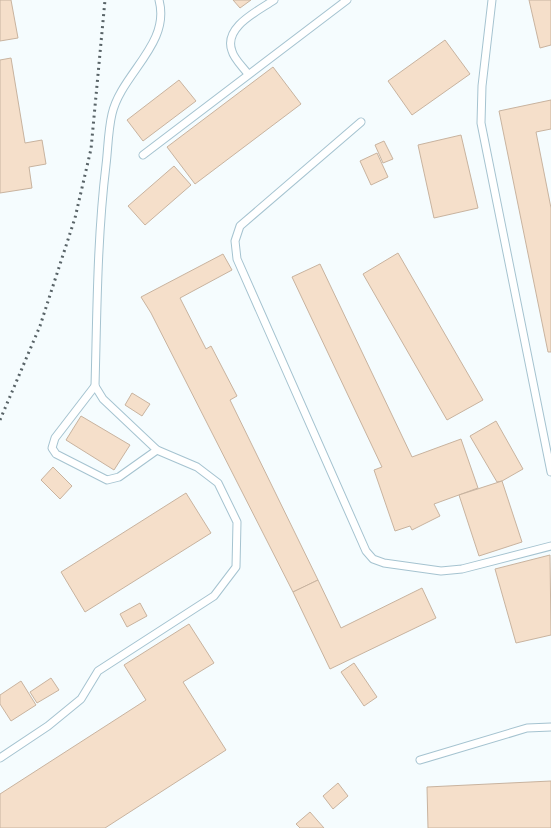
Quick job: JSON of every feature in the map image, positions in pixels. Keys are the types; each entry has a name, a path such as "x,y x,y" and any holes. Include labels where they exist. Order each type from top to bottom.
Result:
{"lane":[{"path":"0,758 48,726 81,699 98,670 214,596 236,567 237,522 218,483 197,467 157,450 103,399 95,386 99,217 112,114 120,93 153,43 160,26 159,0"},
{"path":"248,74 232,52 230,41 232,33 241,24 274,0"},
{"path":"143,156 248,74 347,0"},
{"path":"492,0 482,86 481,123 551,472"},
{"path":"361,122 240,226 235,241 237,259 366,551 373,558 384,563 441,571 462,569 551,546"},
{"path":"95,386 55,438 52,448 56,454 108,480 119,477 157,450"},
{"path":"420,760 527,728 551,727"}],"building":[{"path":"0,0 11,0 18,38 0,41"},
{"path":"233,0 251,0 240,8"},
{"path":"529,0 551,0 551,45 540,48"},
{"path":"445,40 470,74 412,115 388,81"},
{"path":"11,58 25,143 42,140 46,164 29,167 32,188 0,193 0,60"},
{"path":"273,67 301,104 195,184 167,147"},
{"path":"179,80 196,101 143,141 127,120"},
{"path":"551,100 551,129 536,132 551,208 551,352 548,352 499,111"},
{"path":"461,135 478,208 434,218 418,145"},
{"path":"384,141 393,159 383,163 375,145"},
{"path":"377,153 388,177 371,185 360,161"},
{"path":"174,166 191,185 145,225 128,206"},
{"path":"398,253 483,400 447,420 363,274"},
{"path":"223,254 232,270 180,298 206,349 211,346 237,396 230,400 318,580 293,592 151,313 141,297"},
{"path":"320,264 412,457 461,439 478,488 434,504 440,516 412,530 410,526 395,531 374,470 382,467 292,277"},
{"path":"132,393 150,404 142,416 125,405"},
{"path":"81,416 130,445 114,470 66,440"},
{"path":"496,421 523,469 502,481 497,482 470,436"},
{"path":"53,467 72,486 60,499 41,480"},
{"path":"502,481 522,542 479,556 459,495"},
{"path":"186,493 211,533 85,612 61,572"},
{"path":"550,555 551,635 516,643 495,569"},
{"path":"318,580 341,628 422,588 436,618 330,669 293,592"},
{"path":"140,603 147,616 127,627 120,614"},
{"path":"189,624 214,663 183,682 226,750 105,828 0,828 0,794 146,700 124,665"},
{"path":"354,663 377,697 364,706 341,672"},
{"path":"51,678 59,690 37,703 30,692"},
{"path":"21,681 36,705 11,721 0,704 0,695"},
{"path":"551,781 551,828 428,828 427,787"},
{"path":"338,783 348,796 333,809 323,796"},
{"path":"310,812 324,828 300,828 296,824"}],"railway":[{"path":"0,420 40,326 75,218 91,149 105,0"}]}
